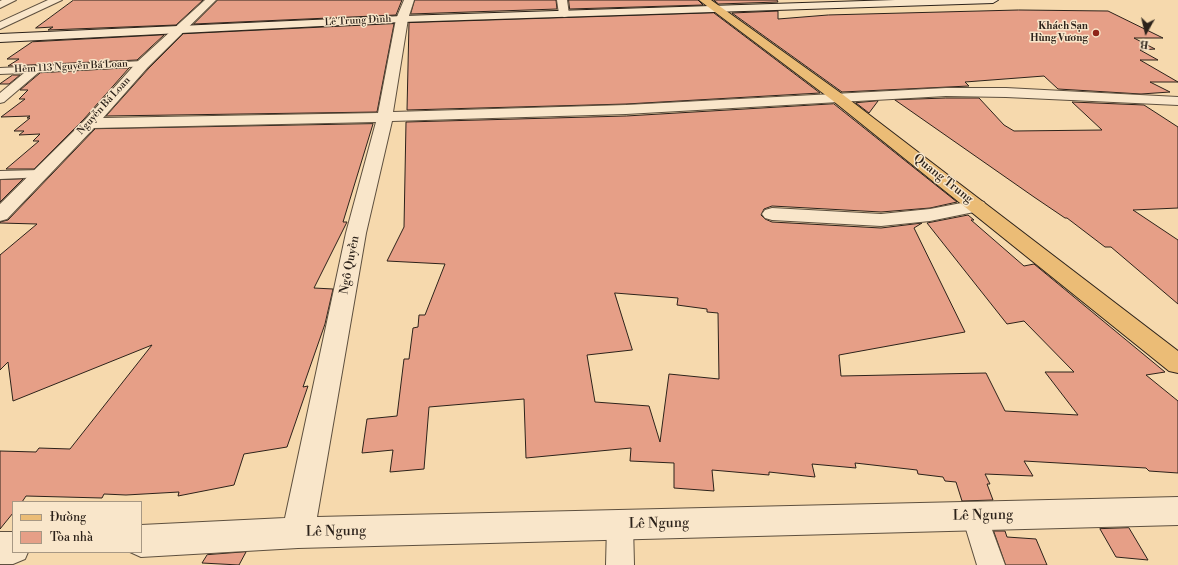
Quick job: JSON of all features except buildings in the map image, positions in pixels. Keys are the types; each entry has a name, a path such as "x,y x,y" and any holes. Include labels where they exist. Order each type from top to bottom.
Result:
{"main road":[{"name":"Quang Trung","path":"710,4 838,97 1178,364"}],"street":[{"path":"0,5 11,0"},
{"path":"0,26 57,0"},
{"name":"Nguyễn Bá Loan","path":"0,215 90,123 142,64 211,0"},
{"path":"562,0 564,14"},
{"name":"Lê Trung Đình","path":"0,38 180,30 406,10 564,14 710,4 993,0"},
{"name":"Ngô Quyền","path":"298,533 356,232 386,117 406,10"},
{"path":"90,123 386,117 703,106 838,97 981,92 1178,101"},
{"path":"772,214 881,220 930,215 977,206"},
{"name":"Lê Ngung","path":"142,541 298,533 1178,511"},
{"path":"0,548 12,548"}],"lane":[{"name":"Hẻm 113 Nguyễn Bá Loan","path":"0,71 142,64"},
{"path":"0,99 36,69"},
{"path":"0,175 40,174"},
{"path":"975,516 991,565"},
{"path":"620,525 620,565"}],"place":[{"name":"Khách Sạn Hùng Vương","path":"1096,33"}]}
